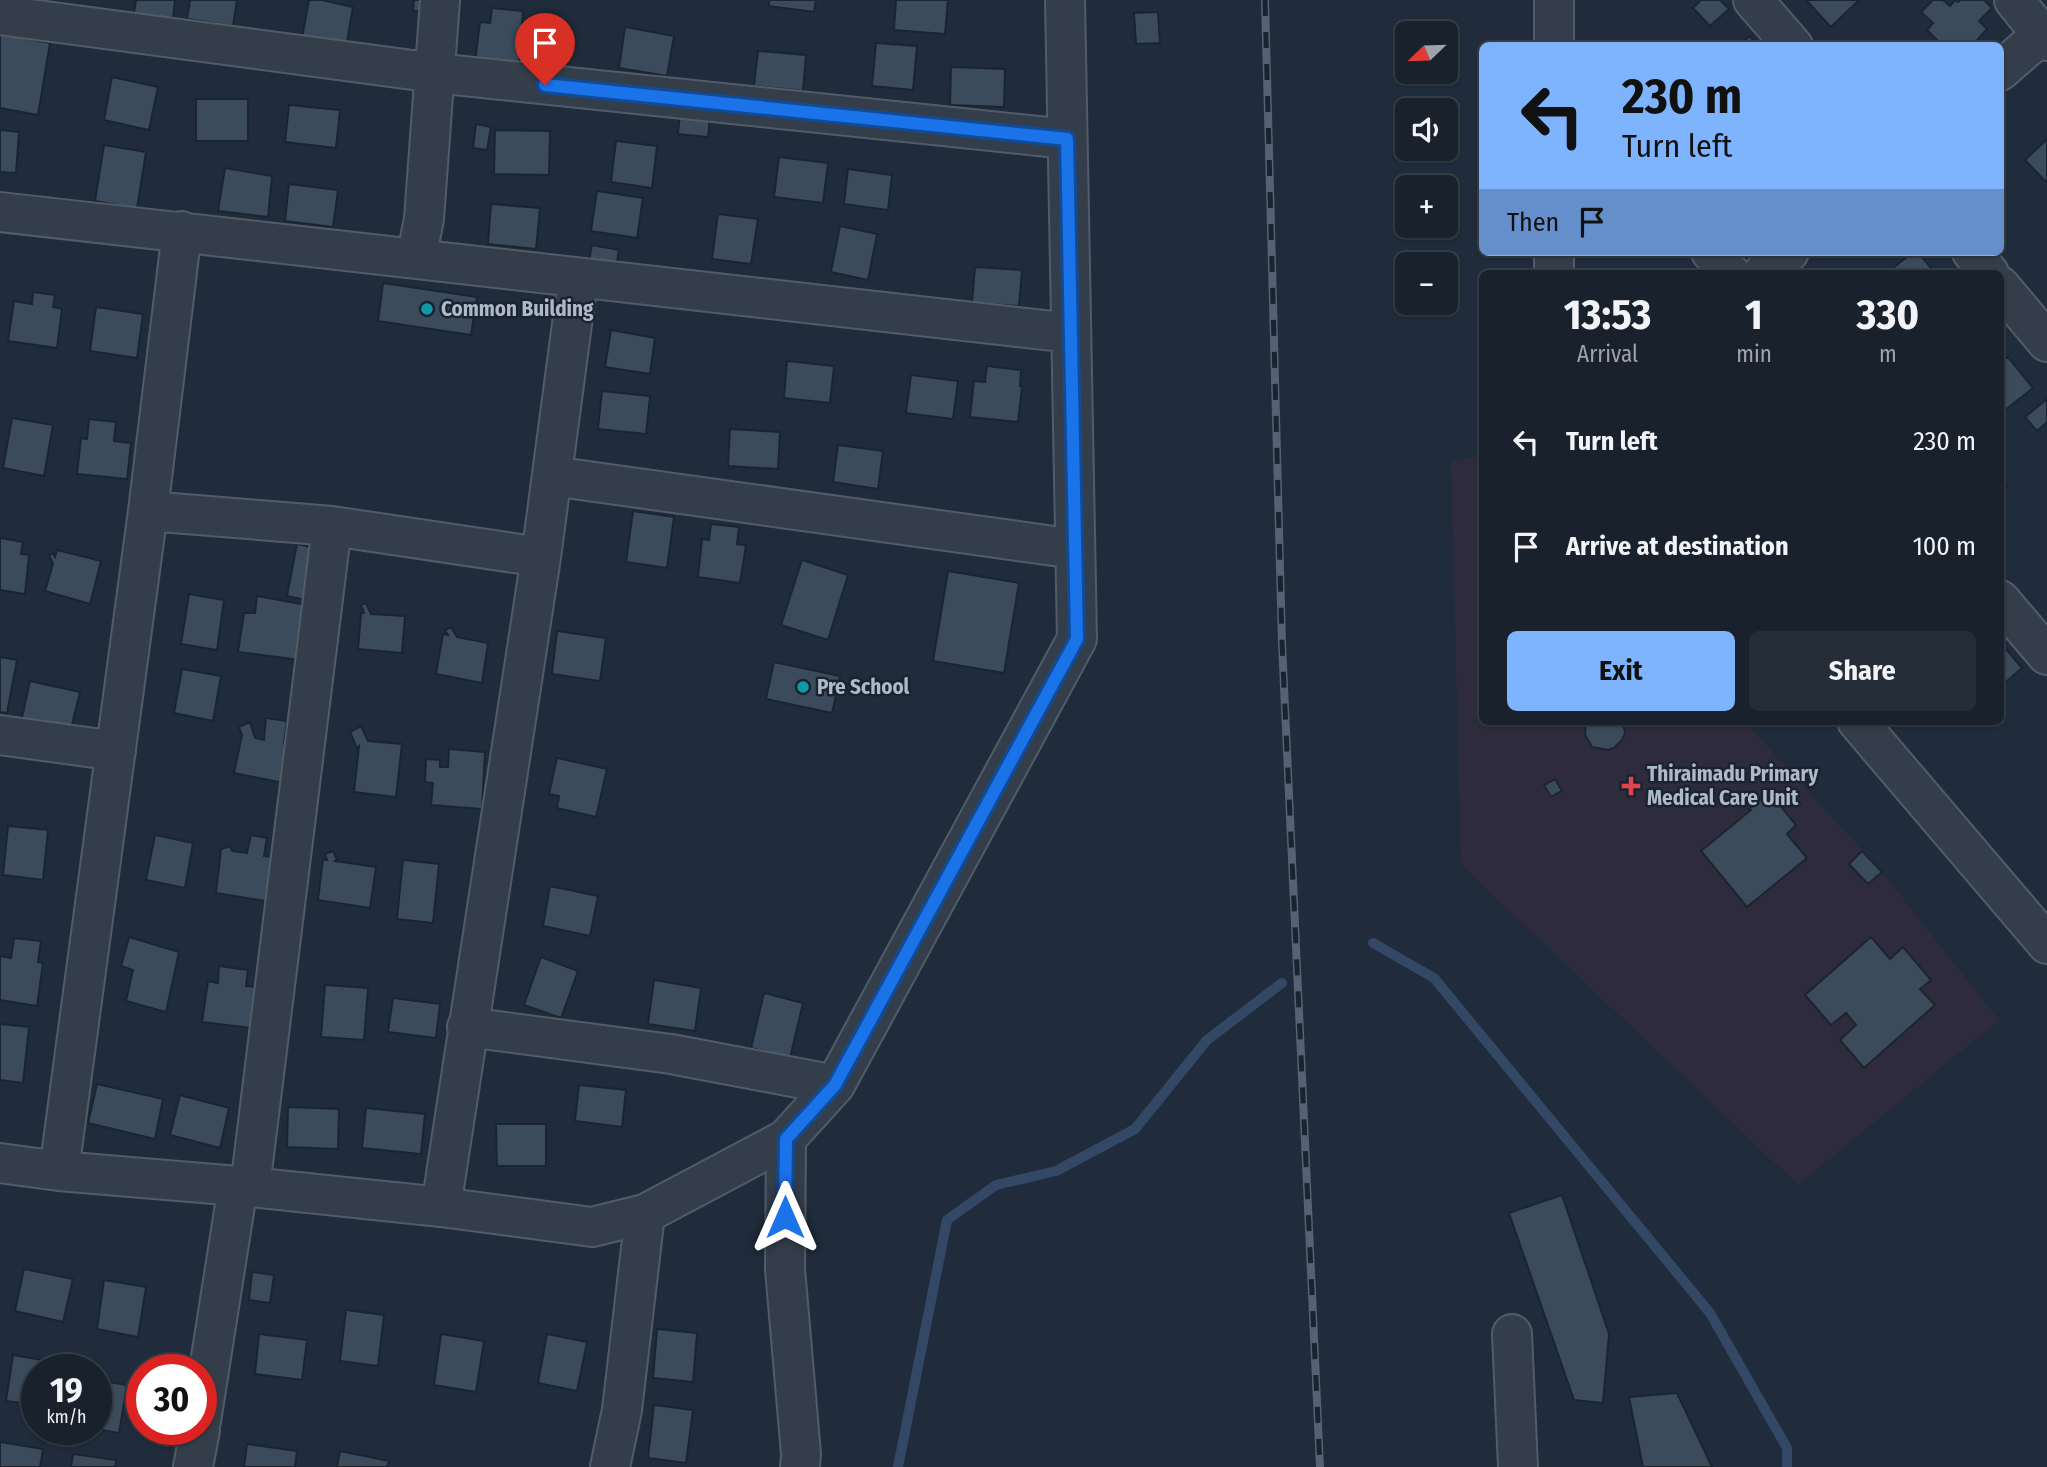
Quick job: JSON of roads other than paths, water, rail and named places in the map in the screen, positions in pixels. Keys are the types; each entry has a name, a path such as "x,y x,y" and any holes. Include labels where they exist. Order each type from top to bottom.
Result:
{"street":[{"path":"416,259 424,219 440,0"},
{"path":"0,1163 59,1171 244,1186 441,1207 592,1227 645,1214 786,1139 835,1085 1077,639 1065,0"},
{"path":"1554,0 1554,42"},
{"path":"1753,0 1790,42"},
{"path":"2004,68 2045,35 2014,0"},
{"path":"0,15 435,73 1067,139"},
{"path":"0,212 1071,333"},
{"path":"59,1171 148,511 182,231"},
{"path":"1715,256 1727,270"},
{"path":"1767,270 1784,256"},
{"path":"1975,256 1987,270"},
{"path":"441,1207 541,557 578,279"},
{"path":"2004,291 2047,342"},
{"path":"552,476 1075,549"},
{"path":"148,511 332,526 541,557"},
{"path":"213,1354 244,1186 332,526"},
{"path":"2004,605 2047,655"},
{"path":"1860,725 2047,944"},
{"path":"0,736 116,751"},
{"path":"467,1027 671,1054 835,1085"},
{"path":"786,1139 785,1269 800,1467"},
{"path":"610,1467 622,1410 645,1214"},
{"path":"1512,1334 1518,1467"},
{"path":"193,1467 197,1445"}],"waterway":[{"path":"1373,943 1434,978 1710,1313 1787,1448 1787,1467"},
{"path":"898,1467 947,1220 996,1185 1056,1171 1135,1129 1207,1040 1282,983"}],"railway":[{"path":"1265,0 1282,643 1320,1467"}],"place":[{"name":"Common Building","path":"427,309"},
{"name":"Pre School","path":"803,687"},
{"name":"Thiraimadu Primary Medical Care Unit","path":"1631,786"}]}
